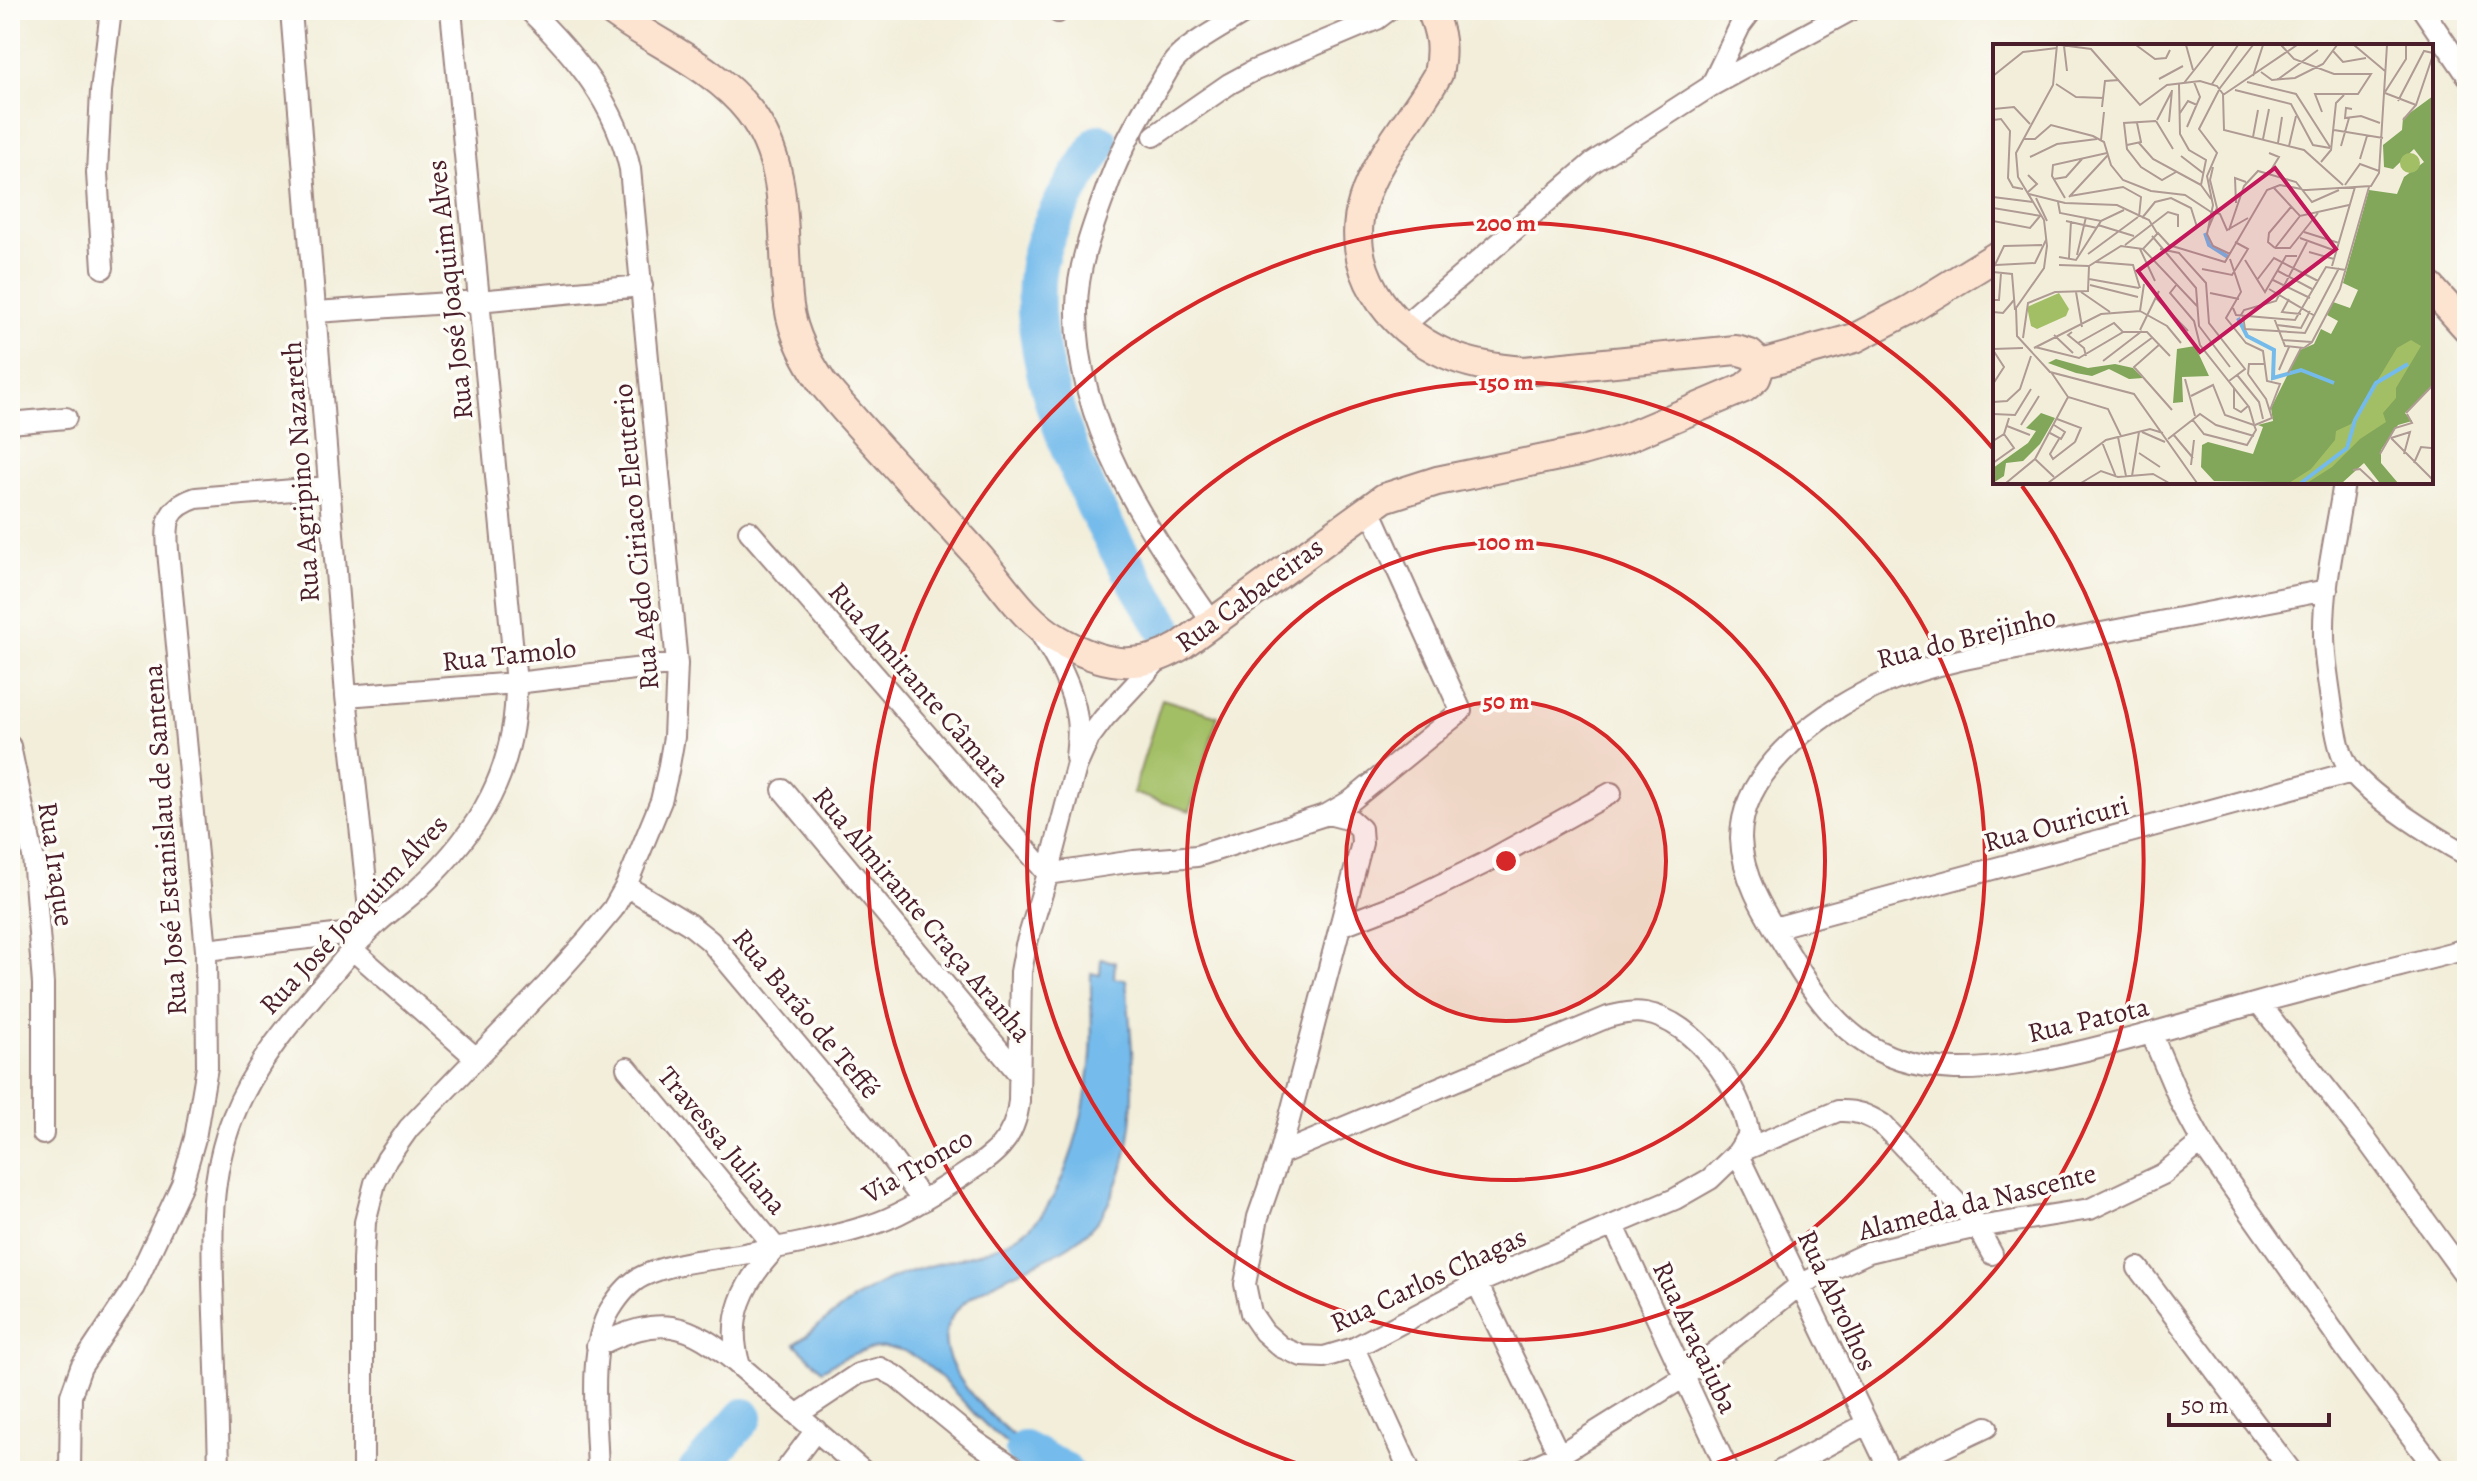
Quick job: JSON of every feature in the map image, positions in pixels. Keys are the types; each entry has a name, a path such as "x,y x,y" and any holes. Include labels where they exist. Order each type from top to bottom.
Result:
{"main road":[{"name":"Rua Cabaceiras","path":"610,10 729,90 749,111 765,137 782,186 790,308 805,357 848,413 1035,624 1056,639 1102,660 1132,663 1159,659 1384,498 1437,481 1583,451 1621,440 1744,388 1756,378 1761,364"},
{"path":"1431,10 1441,33 1442,53 1438,74 1371,182 1362,203 1359,252 1366,280 1381,303 1402,327 1444,354 1499,370 1524,371 1736,350 1750,354 1761,364 1855,338 1909,310 1993,258"},
{"path":"2433,290 2467,328"}],"street":[{"path":"103,268 97,173 101,91 111,10"},
{"name":"Rua Agripino Nazareth","path":"291,10 346,696 362,939"},
{"name":"Rua José Joaquim Alves","path":"219,1471 212,1257 215,1173 232,1118 244,1090 278,1038 362,939 436,872 470,830 492,796 513,736 516,683 451,10"},
{"name":"Rua Agdo Ciriaco Eleuterio","path":"363,1471 363,1260 365,1222 375,1183 387,1159 409,1128 613,909 626,886 661,801 674,737 677,664 630,169 625,144 613,116 578,62 529,10"},
{"path":"1212,622 1183,580 1115,466 1091,404 1081,359 1077,306 1085,252 1111,174 1136,119 1178,56 1249,10"},
{"path":"1154,136 1241,77 1274,60 1377,19 1389,10"},
{"path":"1711,86 1740,26 1752,10"},
{"path":"1402,327 1592,163 1711,86 1851,10"},
{"path":"2423,10 2466,71"},
{"path":"316,312 642,286"},
{"path":"10,423 66,418"},
{"path":"2344,484 2327,590 2324,634 2341,752 2352,772 2402,813 2467,855"},
{"name":"Rua José Estanislau de Santena","path":"70,1471 71,1395 81,1367 134,1287 182,1184 195,1138 207,1067 206,950 167,531 173,511 182,503 196,498 329,487"},
{"path":"1048,874 1134,861 1197,856 1328,814 1352,800 1461,711 1369,507"},
{"name":"Rua Almirante Câmara","path":"749,531 1048,874"},
{"name":"Rua do Brejinho","path":"1774,928 1744,868 1741,834 1748,803 1763,776 1784,749 1814,722 1846,700 1891,680 1974,658 2327,590"},
{"path":"1035,624 1056,658 1070,691 1077,721 1076,767"},
{"name":"Via Tronco","path":"598,1471 597,1346 608,1313 620,1294 641,1277 664,1268 776,1248 871,1225 923,1201 982,1162 1010,1135 1017,1118 1021,972 1076,767 1089,738 1104,718 1159,659"},
{"name":"Rua Tamolo","path":"346,696 516,683 677,664"},
{"name":"Rua Iraque","path":"10,746 33,856 43,999 43,1134"},
{"name":"Rua Ouricuri","path":"1774,928 2352,772"},
{"name":"Rua Almirante Craça Aranha","path":"783,790 1019,1074"},
{"path":"1340,926 1411,899 1611,793"},
{"name":"Rua Carlos Chagas","path":"1328,814 1351,820 1361,829 1362,843 1280,1154 1258,1217 1245,1284 1251,1313 1264,1332 1281,1347 1302,1356 1324,1357 1354,1348 1477,1283 1675,1199 1710,1179 1737,1153 1838,1111 1852,1110 1882,1124 1978,1227 1992,1254"},
{"name":"Rua Barão de Teffé","path":"626,886 689,924 710,941 885,1150 923,1201"},
{"name":"Rua Patota","path":"1774,928 1805,979 1851,1035 1878,1052 1914,1064 1955,1069 2050,1058 2152,1035 2259,1003 2467,949"},
{"path":"206,950 343,934 362,939 476,1058"},
{"path":"2259,1003 2366,1139 2467,1278"},
{"path":"1280,1154 1608,1017 1628,1012 1646,1013 1666,1020 1685,1033 1716,1063 1746,1116 1749,1135 1737,1153"},
{"path":"2152,1035 2181,1103 2202,1142 2348,1352 2437,1471"},
{"name":"Travessa Juliana","path":"627,1068 776,1248"},
{"name":"Alameda da Nascente","path":"1524,1471 1563,1463 1684,1377 1801,1284 1869,1252 1978,1227 2090,1209 2163,1174 2202,1142"},
{"name":"Rua Abrolhos","path":"1737,1153 1866,1424 1892,1471"},
{"name":"Rua Araçaiuba","path":"1614,1226 1728,1471"},
{"path":"740,1366 733,1345 738,1308 746,1286 776,1248"},
{"path":"2138,1268 2291,1471"},
{"path":"1477,1283 1563,1463"},
{"path":"597,1346 626,1332 667,1325 703,1337 863,1471"},
{"path":"1354,1348 1410,1471"},
{"path":"798,1414 858,1374 880,1368 897,1377 975,1441 1019,1471"},
{"path":"1780,1471 1866,1424"},
{"path":"1892,1471 1987,1427"},
{"path":"785,1471 816,1430"}],"green space":[{"path":"1162,699 1218,716 1190,811 1133,793"}],"water":[{"path":"1101,959 1115,962 1114,978 1126,980 1133,1069 1131,1129 1116,1186 1103,1213 1082,1237 976,1294 957,1310 947,1328 946,1347 953,1366 980,1404 1027,1447 1020,1454 981,1420 935,1372 904,1351 888,1347 869,1349 847,1356 822,1370 795,1344 841,1308 878,1285 908,1272 997,1246 1029,1228 1042,1214 1063,1175 1078,1129 1091,1054 1091,973 1100,975"}],"waterway":[{"path":"1100,143 1058,211 1040,256 1036,299 1040,343 1055,408 1081,476 1112,539 1169,635"},
{"path":"697,1471 744,1417"},
{"path":"1024,1450 1064,1471"}]}
